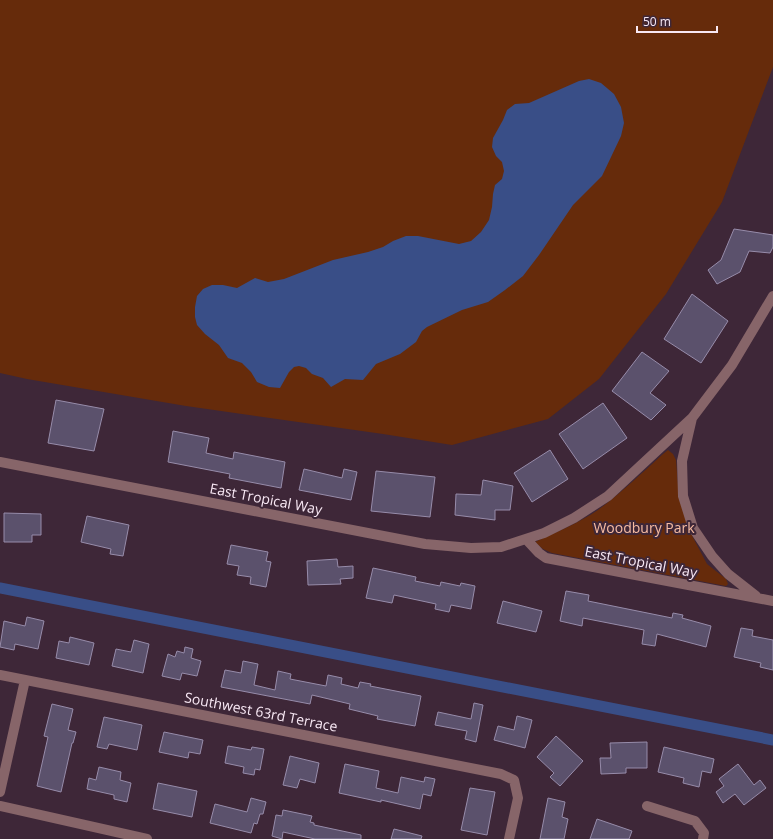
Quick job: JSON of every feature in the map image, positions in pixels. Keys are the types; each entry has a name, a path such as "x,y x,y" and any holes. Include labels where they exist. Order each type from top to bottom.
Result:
{"street":[{"name":"East Tropical Way","path":"0,462 425,544 471,548 501,547 544,533 574,518 608,496 692,418 732,365 773,296"},
{"name":"East Tropical Way","path":"692,418 682,461 683,496 693,528 712,556 728,574 759,598"},
{"name":"East Tropical Way","path":"526,539 546,558 773,601"},
{"name":"Southwest 63rd Terrace","path":"0,675 501,774 514,780 518,798 509,839"},
{"path":"0,792 25,680"},
{"path":"0,806 146,839"},
{"path":"647,806 695,821 703,836"}],"green space":[{"path":"0,0 773,0 773,67 722,202 666,294 599,379 548,419 452,445 186,406 0,373"},
{"name":"Woodbury Park","path":"668,450 673,454 676,460 679,498 689,530 707,564 726,579 728,584 726,586 552,553 543,549 535,542 591,515 623,490"}],"water":[{"path":"589,79 601,83 614,94 621,107 624,123 621,136 602,176 573,205 523,276 488,302 462,310 427,327 422,331 416,342 400,354 376,364 363,380 345,379 331,387 323,378 312,374 306,368 299,366 294,367 289,372 280,388 269,387 257,382 251,372 242,363 228,358 219,345 205,334 197,325 195,307 197,296 203,289 212,285 223,285 237,288 255,278 268,282 284,279 333,260 383,247 406,236 418,236 459,244 471,241 481,232 489,220 495,185 502,179 504,171 502,162 496,156 492,147 493,138 507,110 515,104 529,103 579,81"}],"building":[{"path":"734,229 773,235 773,247 770,253 749,251 740,272 717,284 708,270 721,260"},
{"path":"692,294 728,321 701,363 664,339"},
{"path":"642,352 669,371 650,393 666,405 651,420 612,391"},
{"path":"56,400 104,409 94,451 48,443"},
{"path":"603,403 627,438 583,469 559,434"},
{"path":"173,431 209,438 206,453 233,459 234,452 285,462 281,488 229,478 230,474 168,462"},
{"path":"550,450 568,479 532,502 514,473"},
{"path":"304,469 342,478 344,469 357,472 351,500 299,490"},
{"path":"376,471 435,477 430,517 371,511"},
{"path":"483,480 513,486 510,510 495,510 495,520 455,515 456,494 481,495"},
{"path":"4,513 41,514 41,535 32,535 32,542 4,542"},
{"path":"87,516 129,525 123,556 110,554 111,549 81,542"},
{"path":"231,545 268,552 266,561 271,562 266,587 250,584 251,577 237,575 239,566 227,564"},
{"path":"337,559 338,567 353,566 353,578 340,579 341,584 308,585 307,561"},
{"path":"373,568 416,577 415,581 440,586 441,582 460,586 461,583 475,586 471,609 451,605 449,612 435,609 436,604 394,595 392,603 366,598"},
{"path":"566,591 589,595 588,601 672,618 673,613 683,615 682,618 711,626 706,647 657,634 655,646 642,644 644,630 583,618 582,626 560,621"},
{"path":"503,601 542,611 536,632 497,623"},
{"path":"27,617 44,621 38,649 15,644 14,650 0,647 4,621 25,626"},
{"path":"741,628 753,630 752,636 773,640 773,670 760,667 761,663 734,657"},
{"path":"70,637 94,643 89,665 56,658 59,641 69,643"},
{"path":"134,640 149,644 143,673 112,666 116,649 131,652"},
{"path":"185,647 193,649 191,658 201,661 197,676 182,673 180,680 162,676 168,654 175,657 177,651 184,653"},
{"path":"243,661 258,664 254,685 275,690 278,671 291,674 290,679 326,686 328,675 342,678 341,684 358,688 360,682 371,684 370,686 421,696 415,726 377,719 378,716 349,709 350,704 312,695 310,704 221,687 225,670 241,673"},
{"path":"474,703 483,705 476,742 465,739 467,731 435,725 438,712 471,719"},
{"path":"52,704 73,709 68,730 76,732 72,743 61,792 37,786 48,737 44,736"},
{"path":"517,716 532,720 525,748 494,740 498,726 514,730"},
{"path":"104,717 142,725 137,750 109,744 107,749 97,747"},
{"path":"164,732 203,740 200,754 189,752 188,758 159,752"},
{"path":"556,736 583,761 560,786 550,777 554,773 537,757"},
{"path":"647,742 647,768 626,768 626,773 601,774 600,758 611,758 610,743"},
{"path":"228,746 251,750 252,747 264,749 260,770 255,769 254,775 243,773 244,767 225,763"},
{"path":"664,747 714,759 711,773 702,771 699,787 683,783 684,778 658,772"},
{"path":"290,756 319,763 315,783 300,779 297,788 283,785"},
{"path":"345,764 379,771 376,788 398,793 401,777 424,782 425,777 435,779 431,796 423,794 420,809 381,800 381,802 339,793"},
{"path":"738,764 754,785 760,780 766,788 744,805 735,794 723,803 716,792 724,786 719,779"},
{"path":"99,767 121,772 120,780 131,783 127,802 114,799 114,795 87,789 89,778 96,780"},
{"path":"158,783 197,791 192,817 153,809"},
{"path":"470,788 495,792 487,835 461,830"},
{"path":"251,798 266,802 263,814 260,814 257,824 254,823 251,833 210,823 215,804 247,812"},
{"path":"548,798 565,802 562,817 568,819 564,839 540,839"},
{"path":"283,810 312,816 310,822 314,823 314,825 361,835 361,839 315,839 283,832 282,839 272,836 276,815 282,816"},
{"path":"597,819 632,831 629,839 590,839"},
{"path":"394,829 422,836 421,839 391,839"}],"waterway":[{"path":"0,588 773,740"}]}
